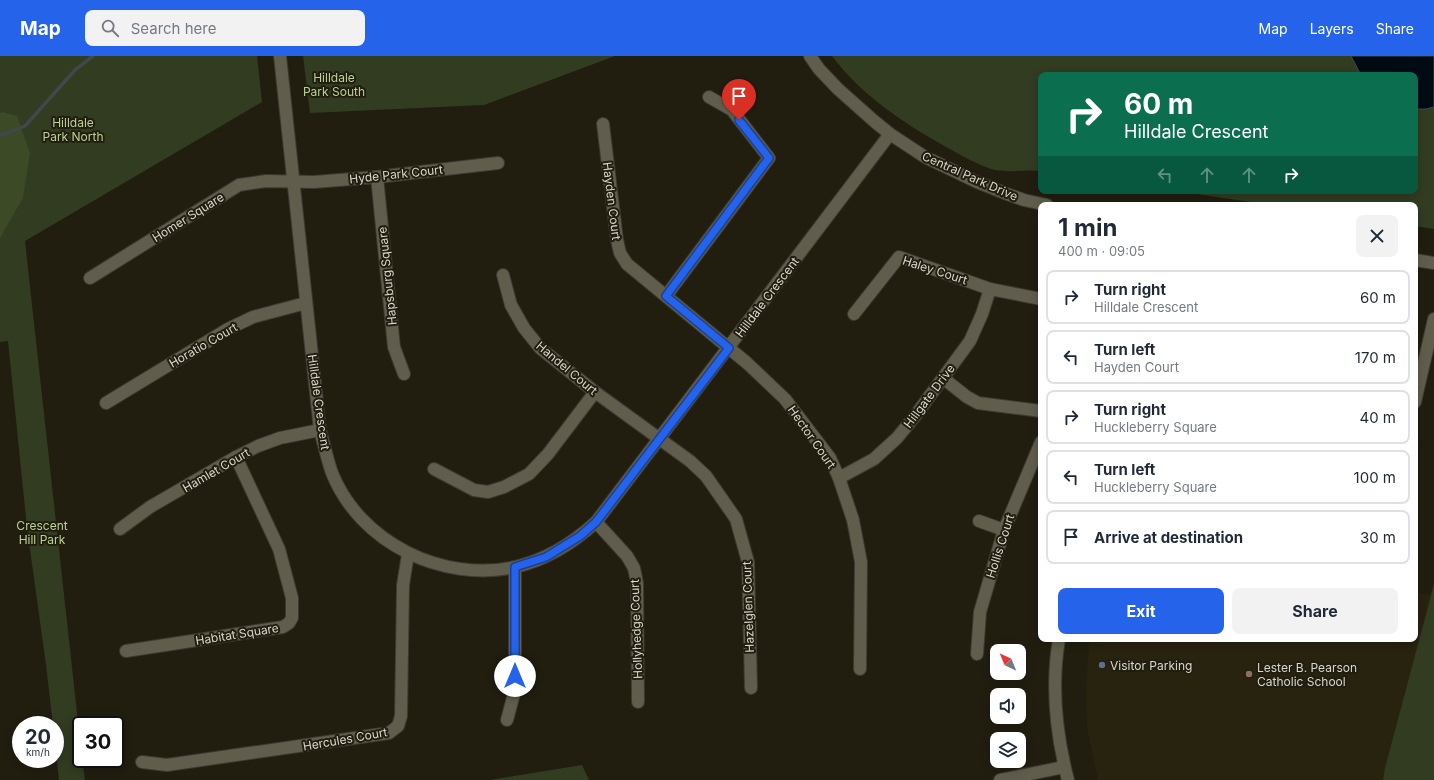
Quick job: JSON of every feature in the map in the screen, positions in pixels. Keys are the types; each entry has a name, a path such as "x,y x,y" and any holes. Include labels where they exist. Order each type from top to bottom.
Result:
{"street":[{"name":"Hilldale Crescent","path":"280,56 320,430 332,474 354,510 367,524 386,540 408,554 430,563 458,569 489,571 515,567 546,557 580,536 596,522 890,134"},
{"name":"Central Park Drive","path":"810,56 819,69 838,89 890,134 925,157 977,182 1024,200 1038,203"},
{"path":"666,296 769,158 732,110 709,97"},
{"name":"Hayden Court","path":"603,124 617,240 620,253 627,264 729,348"},
{"name":"Hyde Park Court","path":"294,181 314,182 378,177 498,163"},
{"name":"Hapsburg Square","path":"378,177 394,347 404,374"},
{"name":"Homer Square","path":"90,278 239,185 266,181 294,181"},
{"name":"Haley Court","path":"854,314 899,257 990,289 1038,298"},
{"path":"1418,260 1434,263"},
{"name":"Handel Court","path":"503,274 511,305 524,328 540,348 595,392 660,438"},
{"name":"Hillgate Drive","path":"839,478 874,459 897,438 915,416 970,341 982,314 990,289"},
{"name":"Horatio Court","path":"106,403 228,329 253,318 306,303"},
{"path":"1418,376 1420,359 1434,319"},
{"name":"Hector Court","path":"729,348 785,399 830,458 839,478 853,520 861,562 860,669"},
{"path":"943,378 967,398 978,403 1038,410"},
{"path":"434,470 474,490 488,492 504,487 529,474 548,454 595,392"},
{"name":"Hamlet Court","path":"120,529 150,507 236,457 258,446 280,438 320,430"},
{"name":"Hazelglen Court","path":"660,438 681,453 706,476 736,519 748,562 751,688"},
{"name":"Hollis Court","path":"977,654 980,612 1004,530 1038,449"},
{"name":"Habitat Square","path":"126,651 283,627 289,623 292,618 292,598 279,549 236,457"},
{"path":"980,521 1004,530"},
{"name":"Hollyhedge Court","path":"596,522 627,556 634,568 637,582 638,702"},
{"name":"Hercules Court","path":"142,762 167,765 389,733 398,726 401,716 403,585 408,554"},
{"path":"507,720 515,690 515,567"},
{"path":"1059,642 1056,676 1056,704 1059,736 1064,767 1068,780"},
{"path":"1000,780 1064,767"}],"shaded area":[{"path":"1351,56 1434,56 1434,107 1418,109 1418,72 1359,72"},
{"name":"Lester B. Pearson Catholic School","path":"1418,593 1431,595 1383,780 1098,780 1087,727 1086,693 1090,642 1418,642"}],"green space":[{"name":"Hilldale Park North","path":"0,56 257,56 262,102 25,241 77,716 72,716 72,768 83,768 85,780 59,780 58,768 64,768 64,716 52,716 27,528 8,341 0,342"},
{"name":"Hilldale Park South","path":"303,56 615,56 484,105 310,113"},
{"path":"832,56 1434,56 1434,229 1418,226 1418,202 1251,202 1196,194 1418,194 1418,72 1038,72 1038,171 1006,171 995,170 971,160 932,139 885,108 857,84"},
{"path":"3,112 17,116 30,153 23,198 0,238 0,113"},
{"path":"1434,584 1434,780 1383,780 1385,768"},
{"path":"582,765 589,780 490,780"}],"waterway":[{"path":"0,136 25,126 75,70 93,56"}],"place":[{"name":"Visitor Parking","path":"1102,665"},
{"name":"Lester B. Pearson Catholic School","path":"1249,674"}],"route":[{"path":"515,676 515,567 546,557 580,536 596,522 729,348 666,296 769,158 739,120"}],"park label":[{"name":"Crescent Hill Park","path":"42,532"}]}
